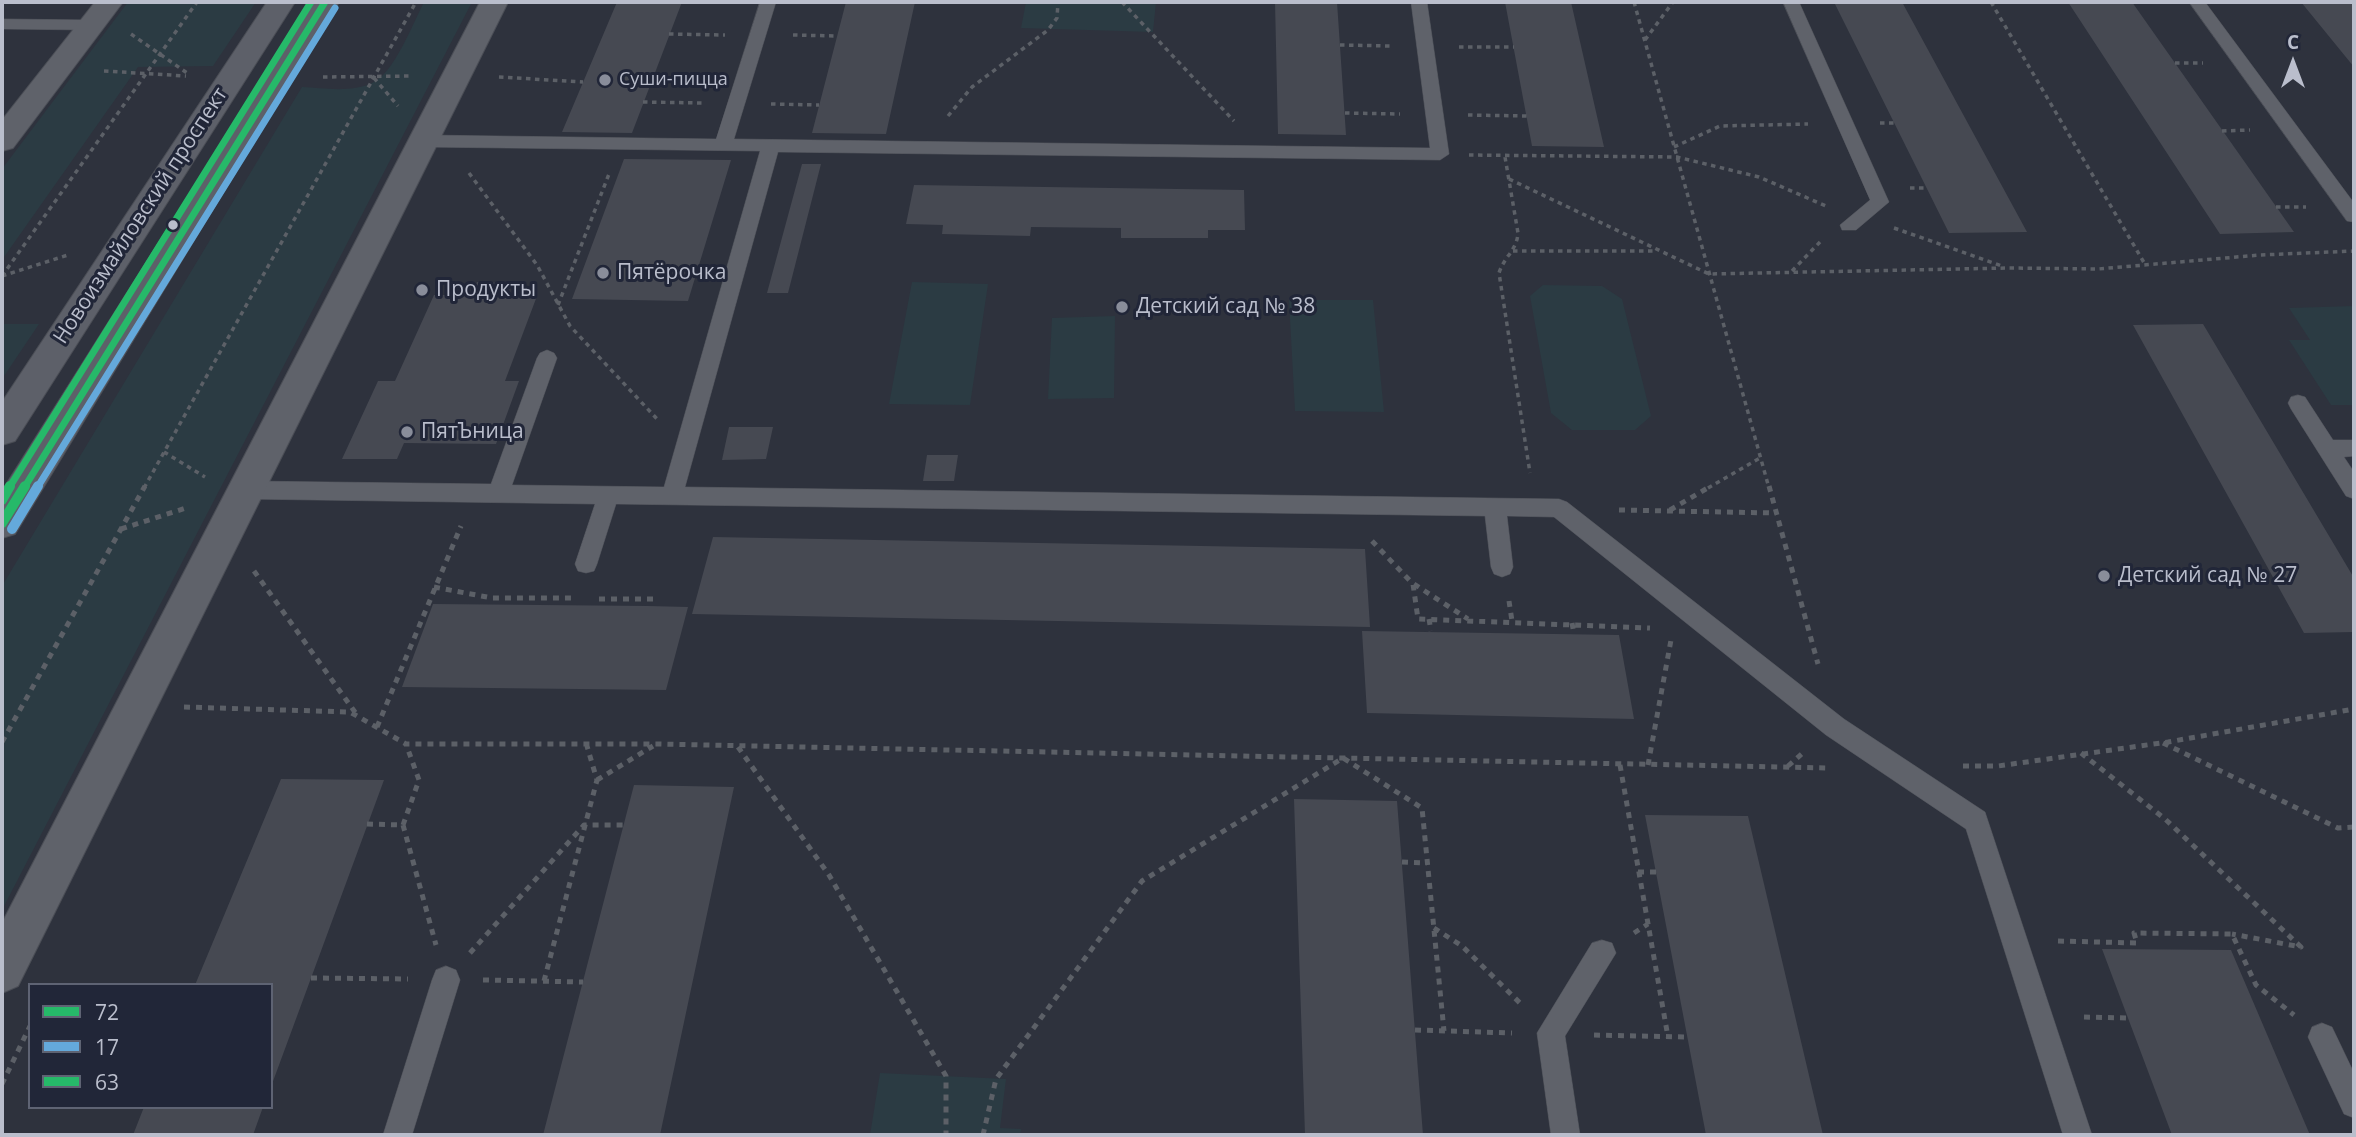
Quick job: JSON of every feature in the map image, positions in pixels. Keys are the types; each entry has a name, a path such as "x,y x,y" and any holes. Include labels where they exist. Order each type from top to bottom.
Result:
{"street":[{"path":"2,141 109,2"},
{"name":"Новоизмайловский проспект","path":"2,431 281,2"},
{"name":"Новоизмайловский проспект","path":"2,523 325,2"},
{"path":"2,970 230,486 424,141 494,2"}],"lane":[{"path":"723,145 768,2"},
{"path":"424,141 1440,155 1419,2"},
{"path":"1791,2 1880,202 1855,220"},
{"path":"2197,2 2354,216"},
{"path":"2,24 91,25"},
{"path":"672,496 771,146"},
{"path":"487,493 548,358"},
{"path":"2298,403 2354,490"},
{"path":"2328,449 2354,448"},
{"path":"230,486 608,496 1559,508 1835,727 1976,821 2078,1135"},
{"path":"586,564 608,496"},
{"path":"1494,508 1503,567"},
{"path":"1565,1135 1551,1033 1602,953"},
{"path":"397,1135 446,980"},
{"path":"2322,1037 2354,1104"}],"path":[{"path":"2,276 197,2"},
{"path":"2,742 416,2"},
{"path":"922,148 972,87 1048,30 1057,19 1058,2"},
{"path":"1122,2 1264,152"},
{"path":"1633,2 1835,727"},
{"path":"1644,41 1673,2"},
{"path":"1991,2 2146,266"},
{"path":"129,33 190,76"},
{"path":"92,69 145,75 198,76"},
{"path":"313,77 415,76"},
{"path":"488,76 583,82"},
{"path":"1674,147 1720,126 1846,124"},
{"path":"558,305 621,144"},
{"path":"1440,155 1677,158 1759,177 1855,220 2008,268"},
{"path":"1505,157 1519,237 1513,251 1500,263 1499,273 1536,508"},
{"path":"463,164 537,265 570,326 666,429 688,439"},
{"path":"1509,179 1709,274 2008,268 2067,270 2354,251"},
{"path":"1791,272 1825,237 1855,220"},
{"path":"1513,251 1661,251"},
{"path":"2,276 69,255"},
{"path":"164,452 230,486"},
{"path":"1668,511 1760,458"},
{"path":"377,727 434,587 487,493"},
{"path":"121,529 191,506"},
{"path":"1559,508 1776,513"},
{"path":"1370,539 1413,584 1469,619"},
{"path":"251,568 358,716"},
{"path":"1413,584 1418,619 1572,623 1660,629"},
{"path":"434,587 492,598"},
{"path":"505,605 507,598"},
{"path":"648,606 654,599"},
{"path":"1429,619 1431,632"},
{"path":"1572,623 1574,634"},
{"path":"1648,765 1673,629"},
{"path":"183,707 351,712 406,744 656,744 1620,765 1898,767 1998,766 2162,743 2354,709"},
{"path":"2162,743 2338,828 2354,827"},
{"path":"406,744 419,780 404,825 446,980"},
{"path":"597,780 656,744"},
{"path":"544,981 597,780 587,746"},
{"path":"738,747 829,875 946,1076 946,1135"},
{"path":"2058,941 2137,943 2134,933 2232,934 2301,947 2165,820 2081,753"},
{"path":"1343,758 1422,808 1444,1031"},
{"path":"983,1135 996,1079 1142,881 1343,758"},
{"path":"1620,765 1668,1037"},
{"path":"367,824 404,825"},
{"path":"446,980 584,825 623,825"},
{"path":"1402,862 1427,863"},
{"path":"1639,872 1656,872"},
{"path":"1434,928 1462,946 1551,1033"},
{"path":"2232,934 2256,985 2322,1037"},
{"path":"311,978 583,982"},
{"path":"2084,1017 2128,1018"},
{"path":"2,1084 28,1030"},
{"path":"1415,1030 1688,1037"}],"shaded area":[{"path":"128,2 256,2 213,66 138,67 2,260 2,169"},
{"path":"424,2 472,2 2,910 2,586 302,87 355,88 380,78 395,59"},
{"path":"1026,2 1156,2 1153,32 1021,28"},
{"path":"912,282 988,284 970,405 889,404"},
{"path":"1543,285 1602,286 1622,299 1651,416 1635,430 1572,430 1551,413 1530,296"},
{"path":"1289,300 1373,300 1384,412 1295,411"},
{"path":"2354,306 2354,405 2331,405 2289,340 2310,340 2289,308"},
{"path":"1115,316 1114,398 1048,399 1052,318"},
{"path":"2,324 39,324 2,379"},
{"path":"880,1073 1006,1079 1000,1128 1021,1129 1020,1135 870,1135"}],"building":[{"path":"617,2 682,2 632,133 562,132"},
{"path":"846,2 915,2 886,134 812,133"},
{"path":"1275,2 1337,2 1346,135 1278,134"},
{"path":"1505,2 1571,2 1604,147 1532,146"},
{"path":"1834,2 1902,2 2027,232 1949,233"},
{"path":"2068,2 2132,2 2294,232 2220,234"},
{"path":"2301,2 2354,2 2354,67"},
{"path":"624,159 731,160 688,301 572,299"},
{"path":"802,164 821,164 788,293 767,293"},
{"path":"914,185 1244,190 1245,230 1208,230 1208,238 1121,238 1121,228 1031,227 1030,236 942,234 943,225 906,224"},
{"path":"477,282 504,283 499,296 537,296 505,381 519,381 496,444 404,443 397,459 342,459 378,381 395,381 434,295 472,295"},
{"path":"2203,324 2354,578 2354,632 2304,633 2133,325"},
{"path":"729,427 773,427 766,459 722,460"},
{"path":"927,455 958,455 954,481 923,481"},
{"path":"713,537 1365,549 1370,627 692,614"},
{"path":"433,604 688,607 666,690 402,687"},
{"path":"1362,631 1619,635 1634,719 1367,713"},
{"path":"281,779 384,780 273,1081 273,983 196,983"},
{"path":"634,785 734,787 660,1135 543,1135"},
{"path":"1294,799 1397,801 1423,1135 1305,1135"},
{"path":"1645,815 1748,816 1823,1135 1706,1135"},
{"path":"2102,949 2231,950 2310,1135 2172,1135"},
{"path":"143,1109 262,1109 253,1135 133,1135"}],"transit line":[{"name":"63","path":"2,500 311,2"},
{"name":"72","path":"2,523 325,2"},
{"name":"17","path":"12,529 335,8"}],"place":[{"name":"Суши-пицца","path":"605,80"},
{"name":"Пятёрочка","path":"603,273"},
{"name":"Продукты","path":"422,290"},
{"name":"Детский сад № 38","path":"1122,307"},
{"name":"ПятЪница","path":"407,432"},
{"name":"Детский сад № 27","path":"2104,576"}]}
